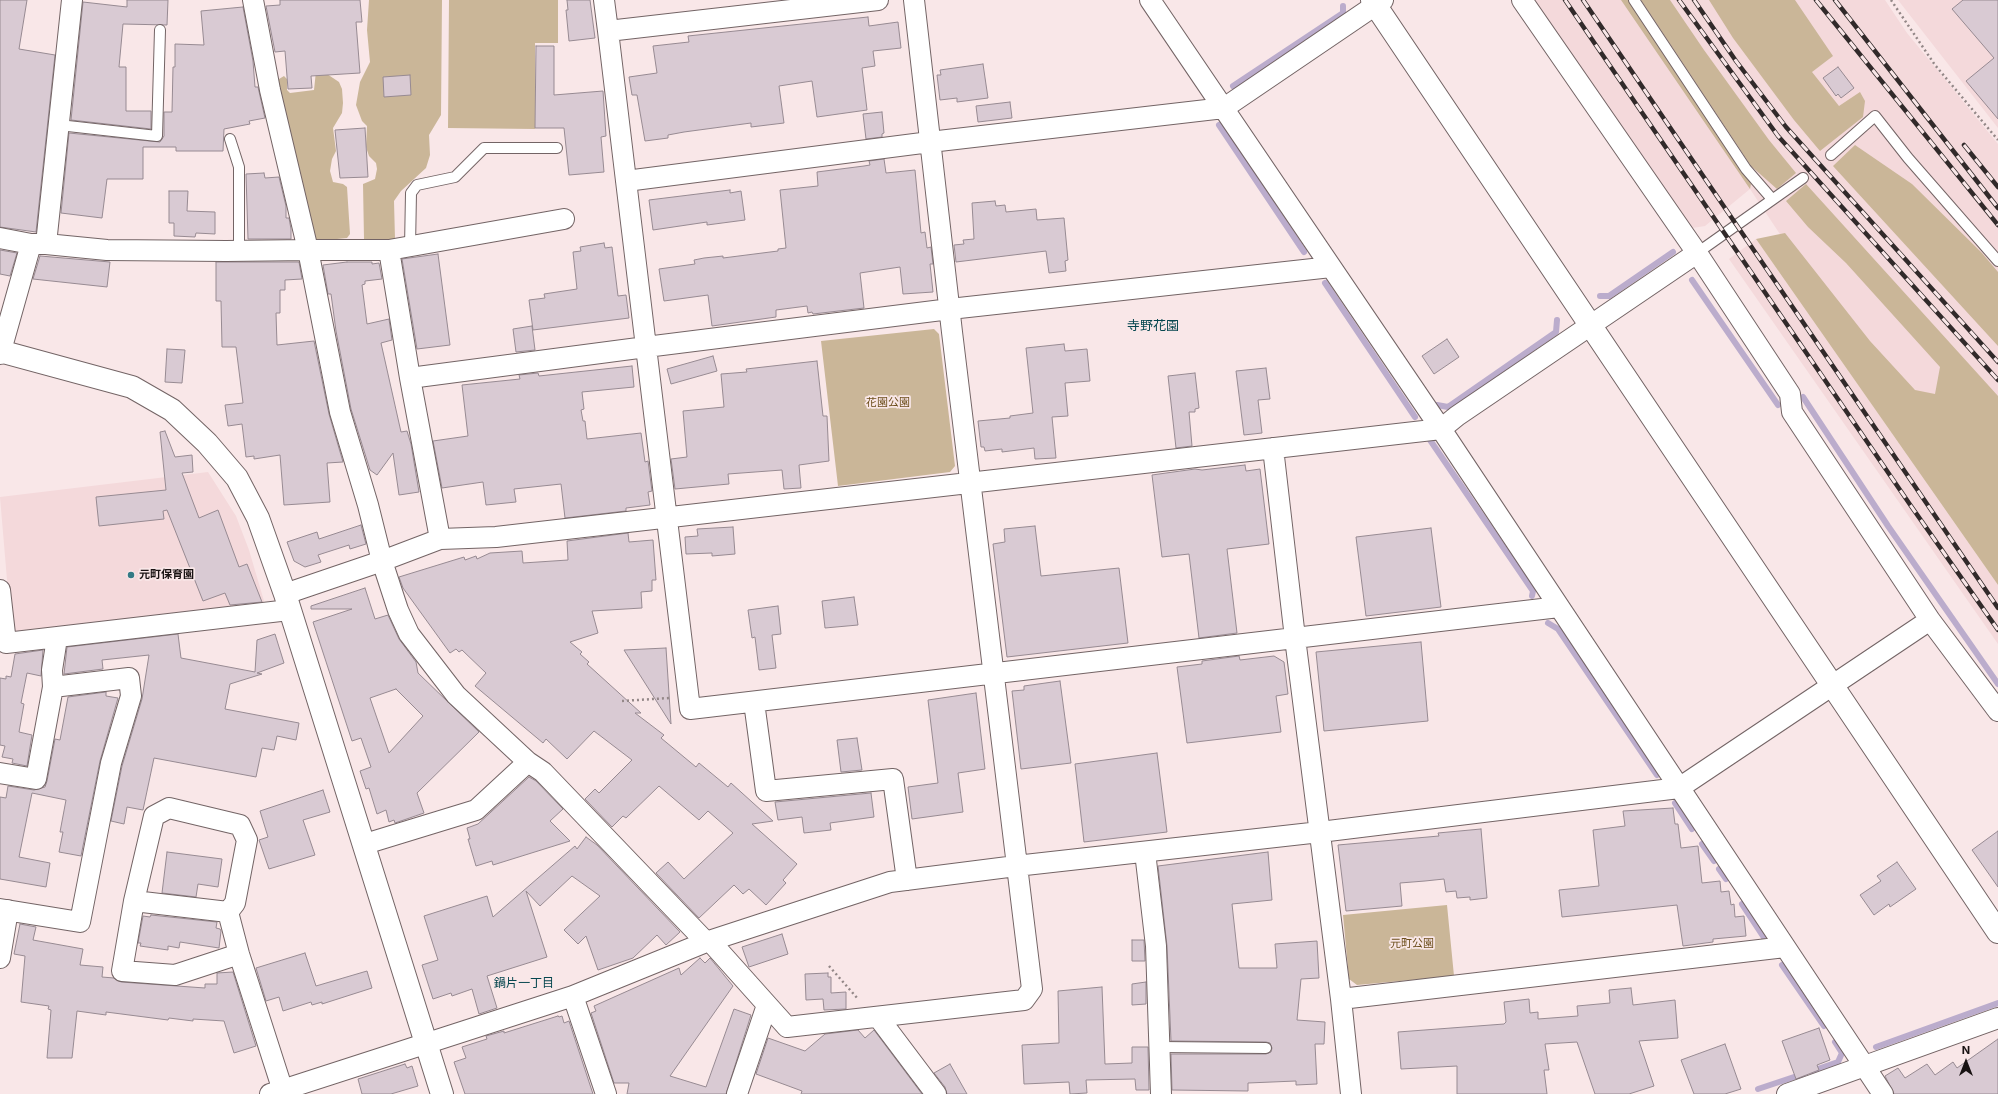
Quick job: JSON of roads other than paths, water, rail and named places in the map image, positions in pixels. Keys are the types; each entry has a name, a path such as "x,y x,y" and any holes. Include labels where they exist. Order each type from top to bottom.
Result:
{"street":[{"path":"72,0 59,125 39,244 0,352 132,387 172,410 207,443 237,478 258,518 287,602 365,844 442,1094"},
{"path":"252,0 270,90 308,250 340,412 368,505 382,561 398,610 408,634 456,695 528,762 543,772 708,942 787,1027 877,1018 1024,1000 1032,990 993,674 914,0"},
{"path":"604,0 690,709 1559,607"},
{"path":"608,31 878,0"},
{"path":"1150,0 1441,429 1883,1094"},
{"path":"1522,0 1697,253 1790,394 1792,412 1930,620 1998,711"},
{"path":"626,181 930,142 1224,108 1377,2 1590,326 1998,932"},
{"path":"0,238 39,244 107,250 239,252 390,250 564,219"},
{"path":"390,250 410,378 440,539"},
{"path":"0,590 6,643 57,638 287,602 382,561 440,539 496,537 1441,429 1457,416 1697,253"},
{"path":"410,378 950,309 1331,267"},
{"path":"1273,448 1295,638 1341,999 1351,1094"},
{"path":"228,912 279,1093 574,996 708,942 890,882 1016,866 1320,832 1679,788 1930,620"},
{"path":"0,773 36,779 53,687 52,670 57,638"},
{"path":"0,958 4,909 80,922 111,763 131,696 129,678 53,687"},
{"path":"754,702 766,791 893,779 907,880"},
{"path":"365,844 476,810 528,762"},
{"path":"228,912 235,903 247,840 240,825 169,808 154,816 134,900 122,971 175,975 239,954"},
{"path":"1145,852 1156,946 1161,1094"},
{"path":"134,900 228,912"},
{"path":"1341,999 1785,947"},
{"path":"574,996 606,1094"},
{"path":"737,1094 767,1006"},
{"path":"877,1018 936,1094"},
{"path":"1787,1094 1998,1018"}],"lane":[{"path":"1634,0 1746,169 1772,199"},
{"path":"59,125 157,136 160,30"},
{"path":"1831,155 1875,116 1913,164 1998,261"},
{"path":"230,139 239,167 239,252"},
{"path":"410,247 411,193 417,185 455,177 484,148 557,148"},
{"path":"1697,253 1803,178"},
{"path":"1159,1047 1266,1048"}],"waterway":[{"path":"1233,86 1343,13 1343,6"},
{"path":"1219,125 1304,252"},
{"path":"1600,296 1609,296 1673,252"},
{"path":"1692,280 1778,405"},
{"path":"1325,283 1415,417"},
{"path":"1437,405 1448,407 1556,332 1557,320"},
{"path":"1803,397 1888,526 1998,684"},
{"path":"1430,440 1533,591 1532,596"},
{"path":"1548,623 1558,629 1657,775"},
{"path":"1675,803 1692,829"},
{"path":"1702,844 1714,861"},
{"path":"1719,869 1726,879"},
{"path":"1742,904 1765,939"},
{"path":"1782,965 1824,1026"},
{"path":"1876,1047 1998,1003"},
{"path":"1812,1071 1838,1062 1842,1053 1835,1042"},
{"path":"1758,1089 1803,1074"}],"railway":[{"path":"1565,0 1911,506 1998,630"},
{"path":"1583,0 1998,608"},
{"path":"1679,0 1778,136 1998,380"},
{"path":"1694,0 1736,61 1786,127 1998,362"},
{"path":"1816,0 1998,225"},
{"path":"1835,0 1998,208"},
{"path":"1964,145 1998,187"}],"place":[{"name":"元町保育園","path":"131,575"}],"district":[{"name":"寺野花園","path":"1153,326"},
{"name":"鍋片一丁目","path":"524,983"}],"park label":[{"name":"花園公園","path":"888,403"},
{"name":"元町公園","path":"1412,944"}]}
